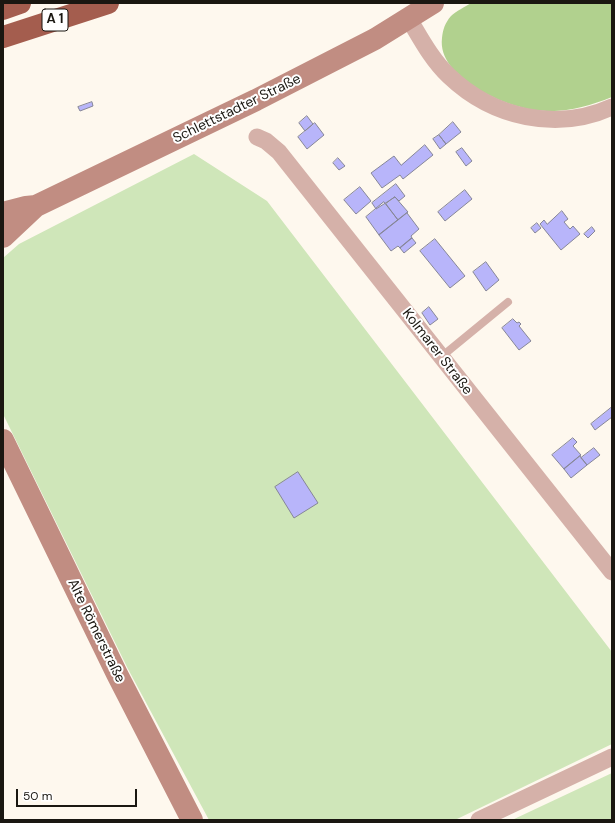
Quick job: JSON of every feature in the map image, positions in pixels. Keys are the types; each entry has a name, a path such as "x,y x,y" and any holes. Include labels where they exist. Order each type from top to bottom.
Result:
{"highway":[{"path":"3,9 20,3"},
{"name":"A 1","path":"3,37 108,3"}],"street":[{"name":"Schlettstadter Straße","path":"3,237 36,206 256,100 410,19 433,3"},
{"path":"410,19 434,59 448,76 465,90 490,104 523,116 556,119 583,117 612,106"},
{"name":"Kolmarer Straße","path":"257,136 266,141 279,152 612,572"},
{"name":"Schlettstadter Straße","path":"3,213 36,206"},
{"name":"Alte Römerstraße","path":"3,440 117,674 192,820"},
{"path":"479,820 612,757"}],"lane":[{"path":"441,357 508,302"}],"green space":[{"path":"471,3 612,3 612,97 574,109 545,111 506,103 475,87 461,77 450,65 443,52 442,38 447,21 451,16"},
{"path":"194,154 267,201 612,652 612,744 455,820 209,820 128,669 3,414 3,258 19,244"},
{"path":"612,773 612,820 512,820"}],"building":[{"path":"92,102 93,106 80,111 78,107"},
{"path":"307,116 313,124 305,131 299,123"},
{"path":"453,122 461,132 446,144 439,135"},
{"path":"315,123 324,135 307,149 298,137"},
{"path":"439,135 446,144 440,149 433,139"},
{"path":"425,145 433,155 403,179 400,175 382,188 371,173 394,156 401,165"},
{"path":"462,148 472,161 466,166 456,152"},
{"path":"338,158 345,166 339,170 333,163"},
{"path":"396,184 405,196 399,201 395,197 376,209 372,203"},
{"path":"360,187 371,201 356,214 344,200"},
{"path":"465,190 472,199 445,221 438,212"},
{"path":"395,197 408,212 398,220 386,204"},
{"path":"384,202 398,220 379,235 366,217"},
{"path":"562,211 568,219 564,222 570,229 573,226 580,234 561,250 540,224 544,220 547,224"},
{"path":"407,213 419,229 411,236 412,238 400,248 398,246 391,251 379,235"},
{"path":"537,223 541,228 535,233 531,228"},
{"path":"592,227 595,231 588,238 584,234"},
{"path":"412,238 416,243 404,253 400,248"},
{"path":"435,239 465,276 450,288 420,251"},
{"path":"486,262 499,280 486,291 473,272"},
{"path":"429,307 438,319 430,325 422,313"},
{"path":"513,319 517,323 519,322 521,324 519,326 531,341 519,350 502,328"},
{"path":"612,407 612,417 595,430 591,424"},
{"path":"573,438 577,442 573,446 581,455 564,469 552,455"},
{"path":"594,448 600,455 587,465 581,458"},
{"path":"580,456 587,465 571,478 564,469"},
{"path":"298,472 318,503 294,518 275,487"}]}
